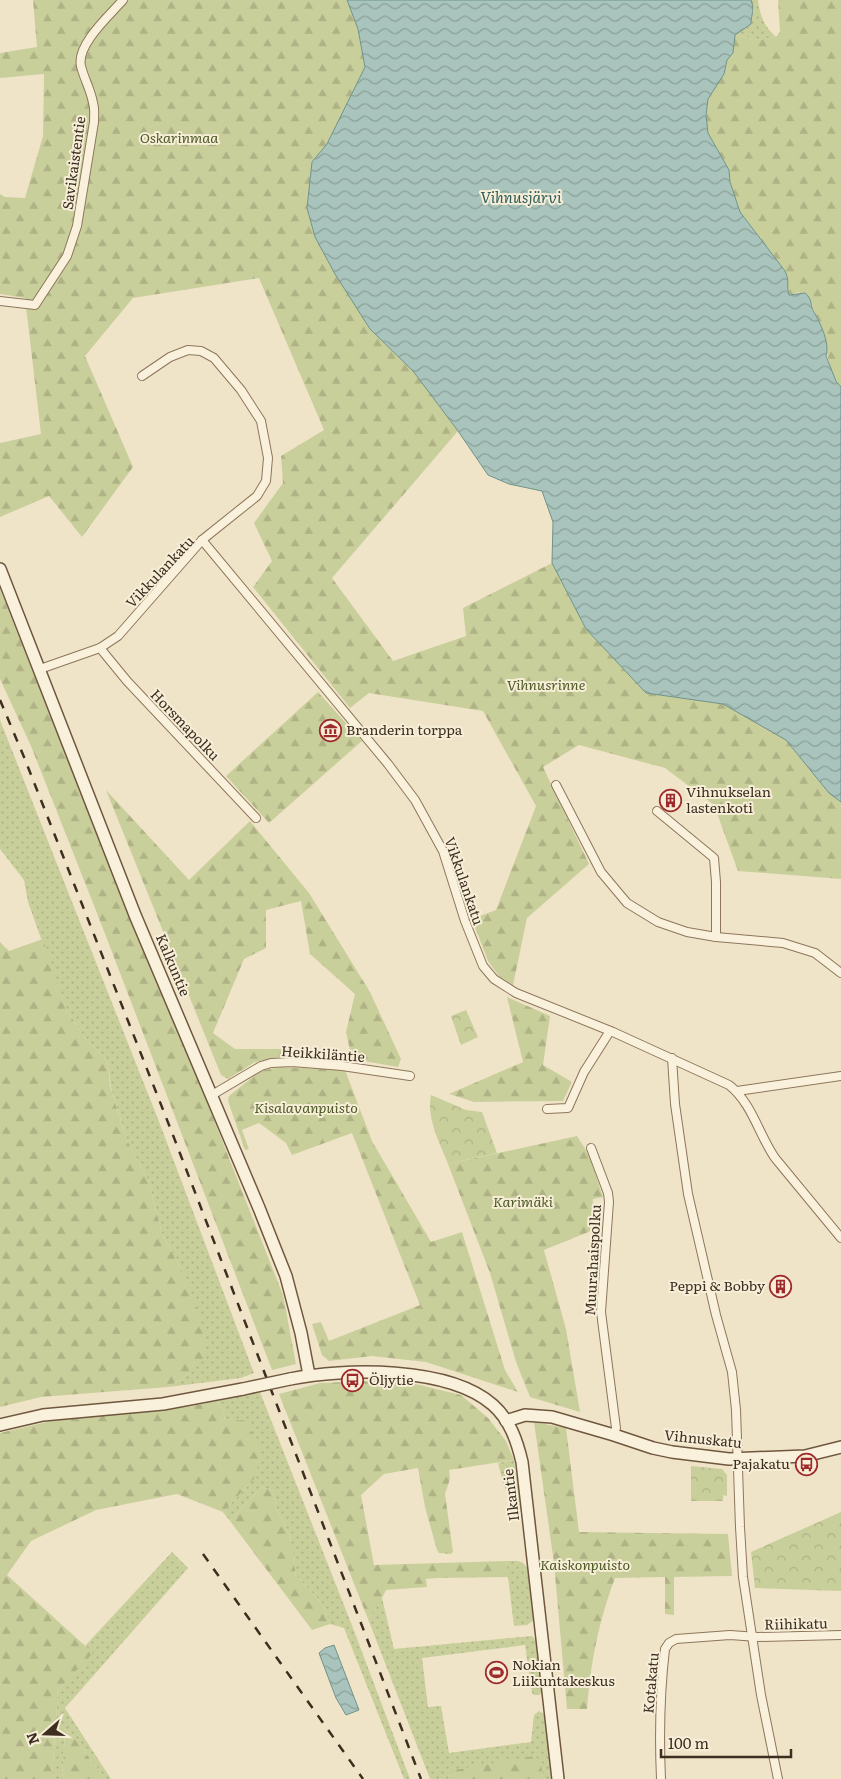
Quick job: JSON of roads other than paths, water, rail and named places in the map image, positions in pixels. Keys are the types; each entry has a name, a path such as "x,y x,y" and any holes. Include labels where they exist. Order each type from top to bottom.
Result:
{"street":[{"name":"Savikaistentie","path":"0,301 35,305 67,256 77,226 94,113 94,105 80,65 81,55 96,31 123,0"},
{"path":"142,376 170,357 188,350 201,350 214,358 241,390 262,421 268,458 266,481 257,496 202,540"},
{"name":"Vikkulankatu","path":"40,669 100,648 118,636 202,540 415,800 443,851 474,945 488,974 504,987 516,993 610,1031 730,1084 737,1091 769,1149 841,1238"},
{"name":"Kalkuntie","path":"0,569 136,915 286,1276 301,1333 309,1375"},
{"name":"Horsmapolku","path":"100,648 126,681 256,818"},
{"path":"556,785 601,872 627,903 658,922 687,932 716,937 783,943 815,953 841,974"},
{"path":"657,811 714,858 716,937"},
{"path":"547,1109 568,1108 584,1072 610,1031"},
{"path":"672,1058 688,1194 716,1315 732,1372 736,1410 741,1554 751,1636 778,1779"},
{"name":"Heikkiläntie","path":"212,1096 261,1066 271,1063 292,1062 342,1066 410,1076"},
{"path":"737,1091 841,1076"},
{"name":"Muurahaispolku","path":"591,1148 608,1193 609,1202 601,1312 616,1428 614,1435"},
{"name":"Ilkantie","path":"309,1375 375,1371 434,1379 478,1395 495,1406 506,1421 515,1438 522,1462 558,1779"},
{"path":"0,1425 43,1415 163,1404 309,1375"},
{"name":"Vihnuskatu","path":"506,1421 524,1415 552,1417 653,1448 672,1452 737,1458 805,1456 841,1448"},
{"name":"Kotakatu","path":"661,1779 660,1710 665,1649 669,1643 676,1639 730,1635 751,1636"},
{"name":"Riihikatu","path":"751,1636 841,1635"}],"water":[{"name":"Vihnusjärvi","path":"347,0 751,0 753,10 751,24 735,35 733,53 727,60 724,74 708,99 706,115 708,133 729,170 730,182 740,212 785,271 789,295 805,293 810,298 813,311 824,334 827,346 826,356 836,381 841,387 841,802 829,793 786,740 723,704 646,693 586,629 552,563 553,522 542,491 509,484 488,475 413,371 370,329 335,274 315,237 307,208 312,162 327,144 365,67 358,29"},
{"path":"334,1645 359,1710 346,1715 336,1698 319,1653 325,1648"}],"railway":[{"path":"0,700 171,1130 421,1779"},
{"path":"203,1554 363,1779"}],"place":[{"name":"Branderin torppa","path":"330,730"},
{"name":"Vihnukselan lastenkoti","path":"670,800"},
{"name":"Peppi & Bobby","path":"781,1286"},
{"name":"Öljytie","path":"353,1380"},
{"name":"Pajakatu","path":"806,1464"},
{"name":"Nokian Liikuntakeskus","path":"496,1673"}],"park label":[{"name":"Oskarinmaa","path":"179,138"},
{"name":"Vihnusrinne","path":"546,685"},
{"name":"Kisalavanpuisto","path":"306,1108"},
{"name":"Karimäki","path":"523,1202"},
{"name":"Kaiskonpuisto","path":"585,1565"}]}
